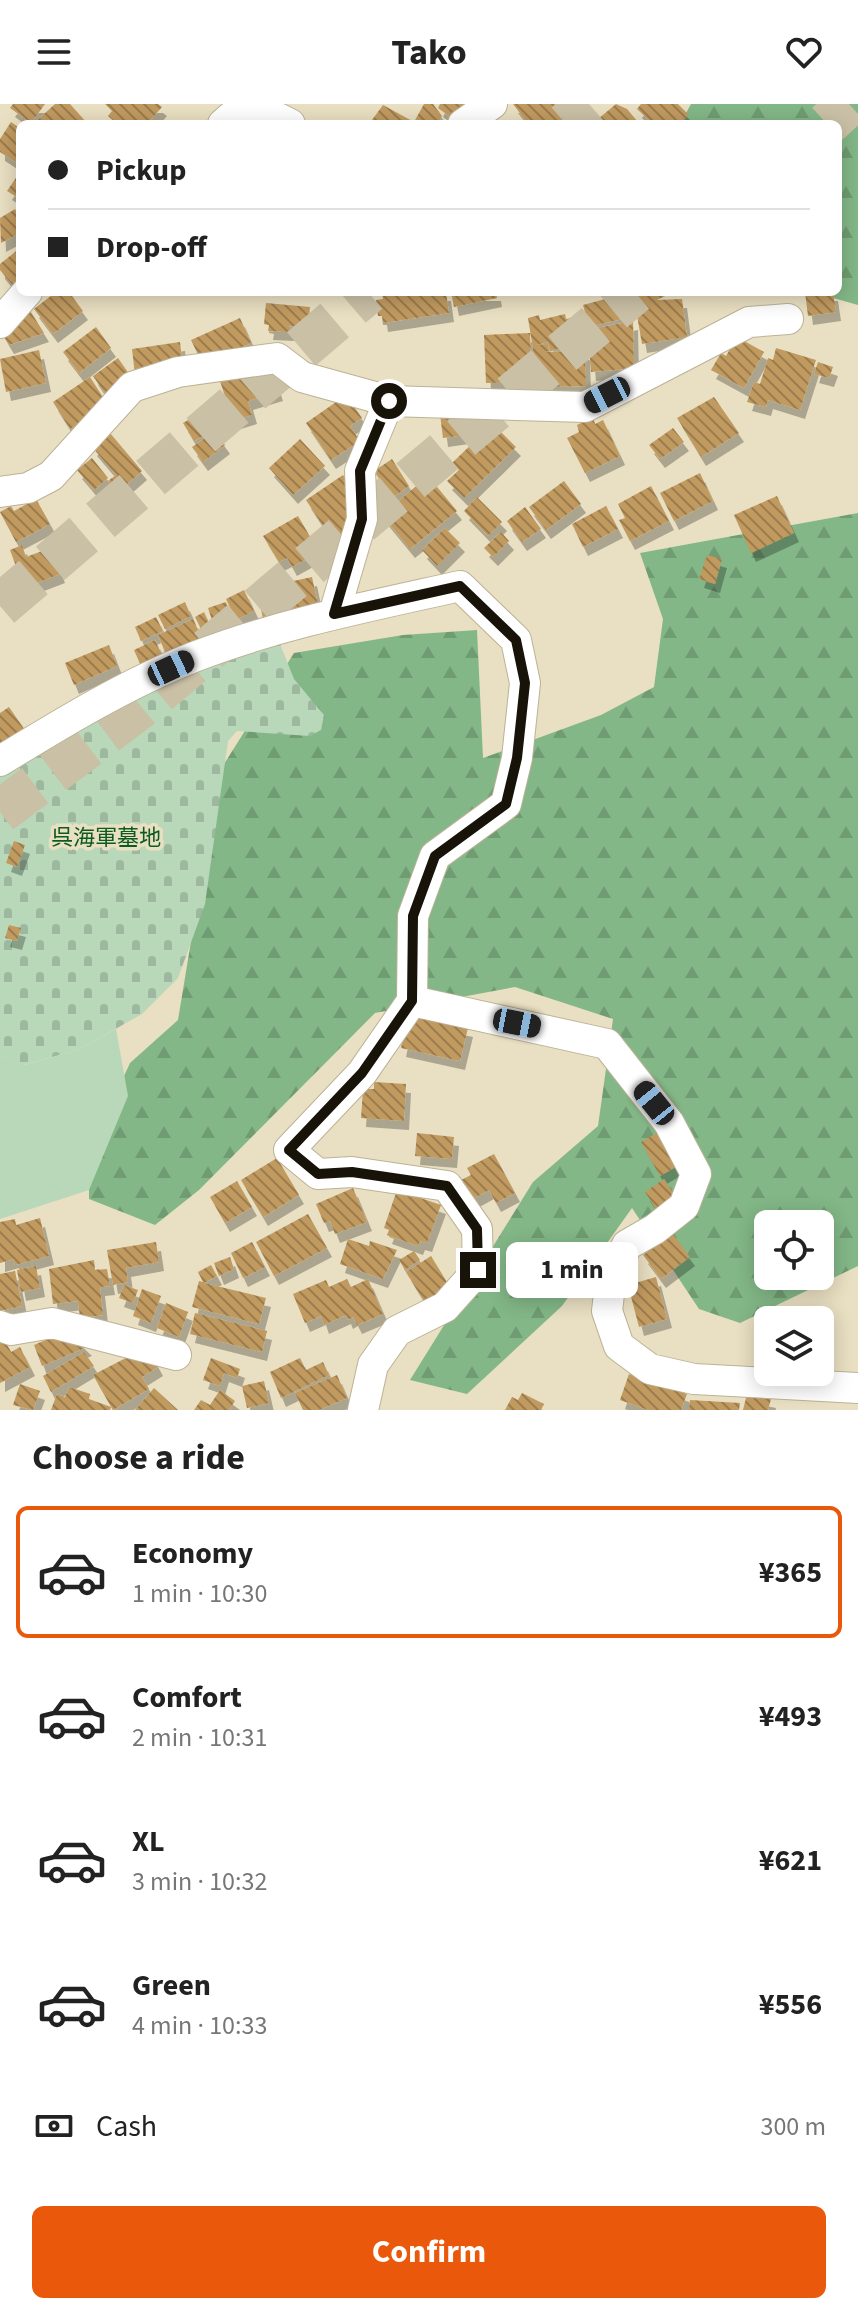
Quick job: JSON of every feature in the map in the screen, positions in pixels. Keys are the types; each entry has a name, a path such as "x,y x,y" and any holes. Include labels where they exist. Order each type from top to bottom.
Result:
{"street":[{"path":"228,120 248,104 282,120"},
{"path":"469,120 492,104"},
{"path":"0,323 24,296"},
{"path":"0,492 28,488 51,476 132,387 178,372 277,358 302,377 389,401 585,407 749,322 788,319"},
{"path":"334,614 362,519 360,471 389,401"},
{"path":"0,761 123,690 195,657 334,614 460,586 516,640 525,683 517,758 506,804 435,856 413,916 412,1001 362,1073 289,1150 318,1174 352,1172 447,1186 477,1229 478,1270 445,1307 397,1331 373,1365 363,1410"},
{"path":"412,1001 607,1044 669,1123 696,1174 684,1206 655,1229 627,1245 611,1277 607,1311 619,1346 650,1369 694,1379 858,1388"},
{"path":"0,1326 11,1330 52,1323 176,1355"}],"green space":[{"path":"691,104 858,104 858,305 826,296 842,296 842,120 682,120"},
{"path":"858,513 858,1266 834,1278 834,1210 754,1210 754,1290 808,1290 775,1306 754,1306 754,1316 740,1323 699,1309 632,1208 562,1306 467,1394 410,1380 533,1182 598,1126 613,1019 515,987 375,1013 199,1190 155,1225 89,1199 89,1152 130,1063 178,1020 219,772 294,653 403,635 477,630 483,758 601,715 654,687 663,619 640,553"},
{"name":"呉海軍墓地","path":"280,644 294,679 324,715 321,730 310,736 237,731 228,741 205,904 178,978 142,1014 78,1050 23,1065 0,1057 0,777 166,678"},
{"path":"116,1029 128,1096 89,1190 0,1219 0,1057 24,1065 78,1050"}],"building":[{"path":"13,104 45,104 33,120 27,120 10,108"},
{"path":"55,104 70,104 84,120 37,120"},
{"path":"105,104 158,104 162,107 151,120 112,120 108,116 112,111"},
{"path":"424,104 433,104 442,116 440,120 415,120"},
{"path":"440,104 473,104 459,120 438,108"},
{"path":"513,104 560,104 571,113 563,120 525,120"},
{"path":"616,104 627,109 636,120 597,120"},
{"path":"641,104 678,104 689,115 683,120 649,120 637,109"},
{"path":"383,105 410,120 372,120"},
{"path":"11,122 16,125 16,162 0,152 0,139"},
{"path":"16,178 16,197 7,191"},
{"path":"16,211 16,235 1,243 0,218"},
{"path":"16,251 16,290 0,270 0,264"},
{"path":"51,296 72,296 83,311 53,334 34,309"},
{"path":"383,296 447,296 449,313 383,323 382,316 378,316 376,300 383,299"},
{"path":"452,296 497,296 497,298 454,307"},
{"path":"620,296 626,318 589,327 583,305"},
{"path":"630,296 665,296 657,300 682,299 687,337 642,344 635,304"},
{"path":"806,296 834,296 836,312 808,316"},
{"path":"266,303 310,307 308,328 289,326 289,332 268,331 269,325 264,324"},
{"path":"29,309 44,333 9,345 0,330"},
{"path":"565,314 566,319 576,317 582,347 566,344 566,347 550,351 548,342 536,345 548,344 549,351 544,352 585,351 586,386 539,387 528,318 539,315 540,320"},
{"path":"240,318 251,343 203,365 191,340"},
{"path":"633,321 634,368 591,372 587,330"},
{"path":"96,327 111,348 79,373 63,352"},
{"path":"530,333 532,382 486,383 484,335"},
{"path":"737,337 764,352 744,388 711,370 721,353 726,356"},
{"path":"180,342 183,368 135,375 132,349"},
{"path":"776,348 816,360 800,410 768,400 766,407 747,402 754,382 760,384 768,358 773,360"},
{"path":"39,350 46,383 6,392 0,359"},
{"path":"118,358 134,381 108,398 93,376"},
{"path":"268,362 278,392 248,401 252,415 233,421 219,378"},
{"path":"818,362 833,367 829,378 814,374"},
{"path":"90,377 108,405 70,429 53,402"},
{"path":"346,395 362,418 350,426 360,441 331,460 306,423"},
{"path":"714,397 739,433 701,457 677,418"},
{"path":"209,408 220,427 194,441 183,423"},
{"path":"467,409 470,428 463,429 464,435 443,438 440,414"},
{"path":"593,417 595,424 603,420 620,456 585,473 567,438 579,432 577,425"},
{"path":"673,428 684,442 660,459 649,445"},
{"path":"499,430 516,447 464,498 447,481 459,470 452,463 478,438 485,444"},
{"path":"215,431 225,445 203,462 192,447"},
{"path":"110,433 142,471 118,492 108,481 116,475 92,447"},
{"path":"300,439 325,466 293,495 269,468"},
{"path":"434,441 446,460 416,481 403,462"},
{"path":"92,458 108,478 94,490 77,470"},
{"path":"392,459 409,486 392,498 374,471"},
{"path":"700,473 713,501 674,521 660,493"},
{"path":"343,475 365,508 344,522 351,532 334,543 306,500"},
{"path":"428,476 457,511 410,549 382,515"},
{"path":"564,481 581,504 546,530 529,507"},
{"path":"651,486 669,521 630,541 619,520 625,518 618,504"},
{"path":"777,496 794,533 751,553 734,515"},
{"path":"477,497 502,522 488,536 464,511"},
{"path":"36,499 50,524 16,542 0,512 11,506 14,511"},
{"path":"606,506 618,529 583,547 572,524"},
{"path":"525,507 541,529 522,542 507,521"},
{"path":"298,516 319,552 292,567 287,558 279,562 263,536"},
{"path":"445,528 460,543 437,566 422,550"},
{"path":"501,532 509,541 493,557 484,548"},
{"path":"22,545 26,557 50,548 60,574 29,586 22,567 17,569 10,550"},
{"path":"707,555 722,559 715,584 699,579"},
{"path":"312,577 320,615 292,622 284,583"},
{"path":"244,590 254,611 236,620 226,599"},
{"path":"185,602 191,616 165,629 158,615"},
{"path":"226,602 231,617 213,623 208,608"},
{"path":"286,604 290,624 265,629 261,609"},
{"path":"204,612 213,631 204,635 195,617"},
{"path":"156,617 163,631 141,641 135,627"},
{"path":"193,619 203,641 167,657 158,635"},
{"path":"155,640 162,655 141,666 134,650"},
{"path":"109,645 117,666 74,685 65,663"},
{"path":"9,707 27,733 0,752 0,713"},
{"path":"14,841 25,845 17,867 6,863"},
{"path":"9,925 21,928 17,941 5,938"},
{"path":"408,1015 468,1028 460,1061 401,1048"},
{"path":"374,1082 406,1084 404,1121 361,1118 363,1089 374,1089"},
{"path":"662,1130 681,1164 660,1176 641,1142"},
{"path":"417,1133 454,1137 452,1159 415,1156"},
{"path":"494,1154 515,1193 496,1203 489,1190 471,1200 461,1180 471,1175 467,1168"},
{"path":"277,1158 299,1195 263,1217 241,1180"},
{"path":"664,1179 675,1196 656,1209 645,1192"},
{"path":"237,1181 252,1207 225,1223 210,1197"},
{"path":"353,1188 367,1222 335,1234 330,1221 324,1223 316,1204"},
{"path":"397,1190 441,1205 427,1243 420,1241 418,1246 387,1235 389,1230 384,1228"},
{"path":"308,1214 327,1248 274,1276 256,1242"},
{"path":"40,1218 49,1256 15,1265 14,1259 0,1263 0,1222 15,1219 16,1225"},
{"path":"672,1233 690,1257 661,1279 643,1255"},
{"path":"348,1239 369,1246 370,1241 397,1250 383,1279 340,1264"},
{"path":"156,1242 159,1262 126,1268 128,1282 113,1285 107,1250"},
{"path":"252,1242 265,1267 243,1278 231,1253"},
{"path":"414,1251 420,1260 405,1270 399,1260"},
{"path":"431,1256 450,1287 425,1303 406,1272"},
{"path":"230,1257 234,1269 219,1276 214,1263"},
{"path":"94,1260 95,1270 107,1269 110,1286 100,1287 103,1315 80,1318 78,1301 53,1304 49,1269"},
{"path":"211,1265 217,1276 204,1283 266,1298 259,1324 192,1307 199,1281 203,1282 198,1272"},
{"path":"36,1266 40,1288 21,1292 17,1270"},
{"path":"15,1271 22,1306 0,1311 0,1274"},
{"path":"656,1277 667,1319 639,1327 628,1285"},
{"path":"347,1279 351,1287 368,1279 383,1314 357,1325 353,1317 348,1320 346,1315 324,1325 321,1316 305,1323 293,1294 326,1280 329,1287"},
{"path":"124,1285 138,1290 133,1303 119,1298"},
{"path":"142,1289 161,1296 151,1323 133,1316"},
{"path":"166,1303 188,1312 179,1337 157,1328"},
{"path":"195,1313 267,1331 262,1352 190,1334"},
{"path":"69,1330 87,1347 42,1366 34,1345"},
{"path":"4,1339 11,1352 20,1347 30,1367 0,1383 0,1341"},
{"path":"147,1347 158,1367 142,1377 149,1389 113,1410 93,1375"},
{"path":"84,1352 94,1366 51,1392 43,1376"},
{"path":"211,1358 240,1369 237,1378 224,1373 220,1386 203,1380"},
{"path":"300,1358 306,1370 323,1362 329,1375 281,1398 270,1372"},
{"path":"629,1374 687,1394 681,1410 648,1410 620,1400"},
{"path":"337,1375 347,1398 319,1410 303,1410 295,1393"},
{"path":"264,1381 269,1403 247,1408 242,1386"},
{"path":"20,1384 40,1391 33,1410 13,1405"},
{"path":"69,1387 90,1394 89,1399 111,1407 110,1410 51,1410 57,1394 65,1397"},
{"path":"154,1388 178,1410 135,1410"},
{"path":"220,1390 235,1401 229,1410 194,1410 201,1400 210,1405"},
{"path":"522,1393 544,1404 541,1410 505,1410 512,1397 518,1400"},
{"path":"747,1394 771,1399 768,1410 743,1410"},
{"path":"690,1400 740,1403 739,1410 689,1410"}],"tunnel":[{"path":"571,120 589,104"},
{"path":"831,120 849,104"},
{"path":"0,606 363,296"},
{"path":"0,812 139,708 630,296"}],"route":[{"path":"389,401 360,471 362,519 334,614 460,586 516,640 525,683 517,758 506,804 435,856 413,916 412,1001 362,1073 289,1150 318,1174 352,1172 447,1186 477,1229 478,1270"}]}
